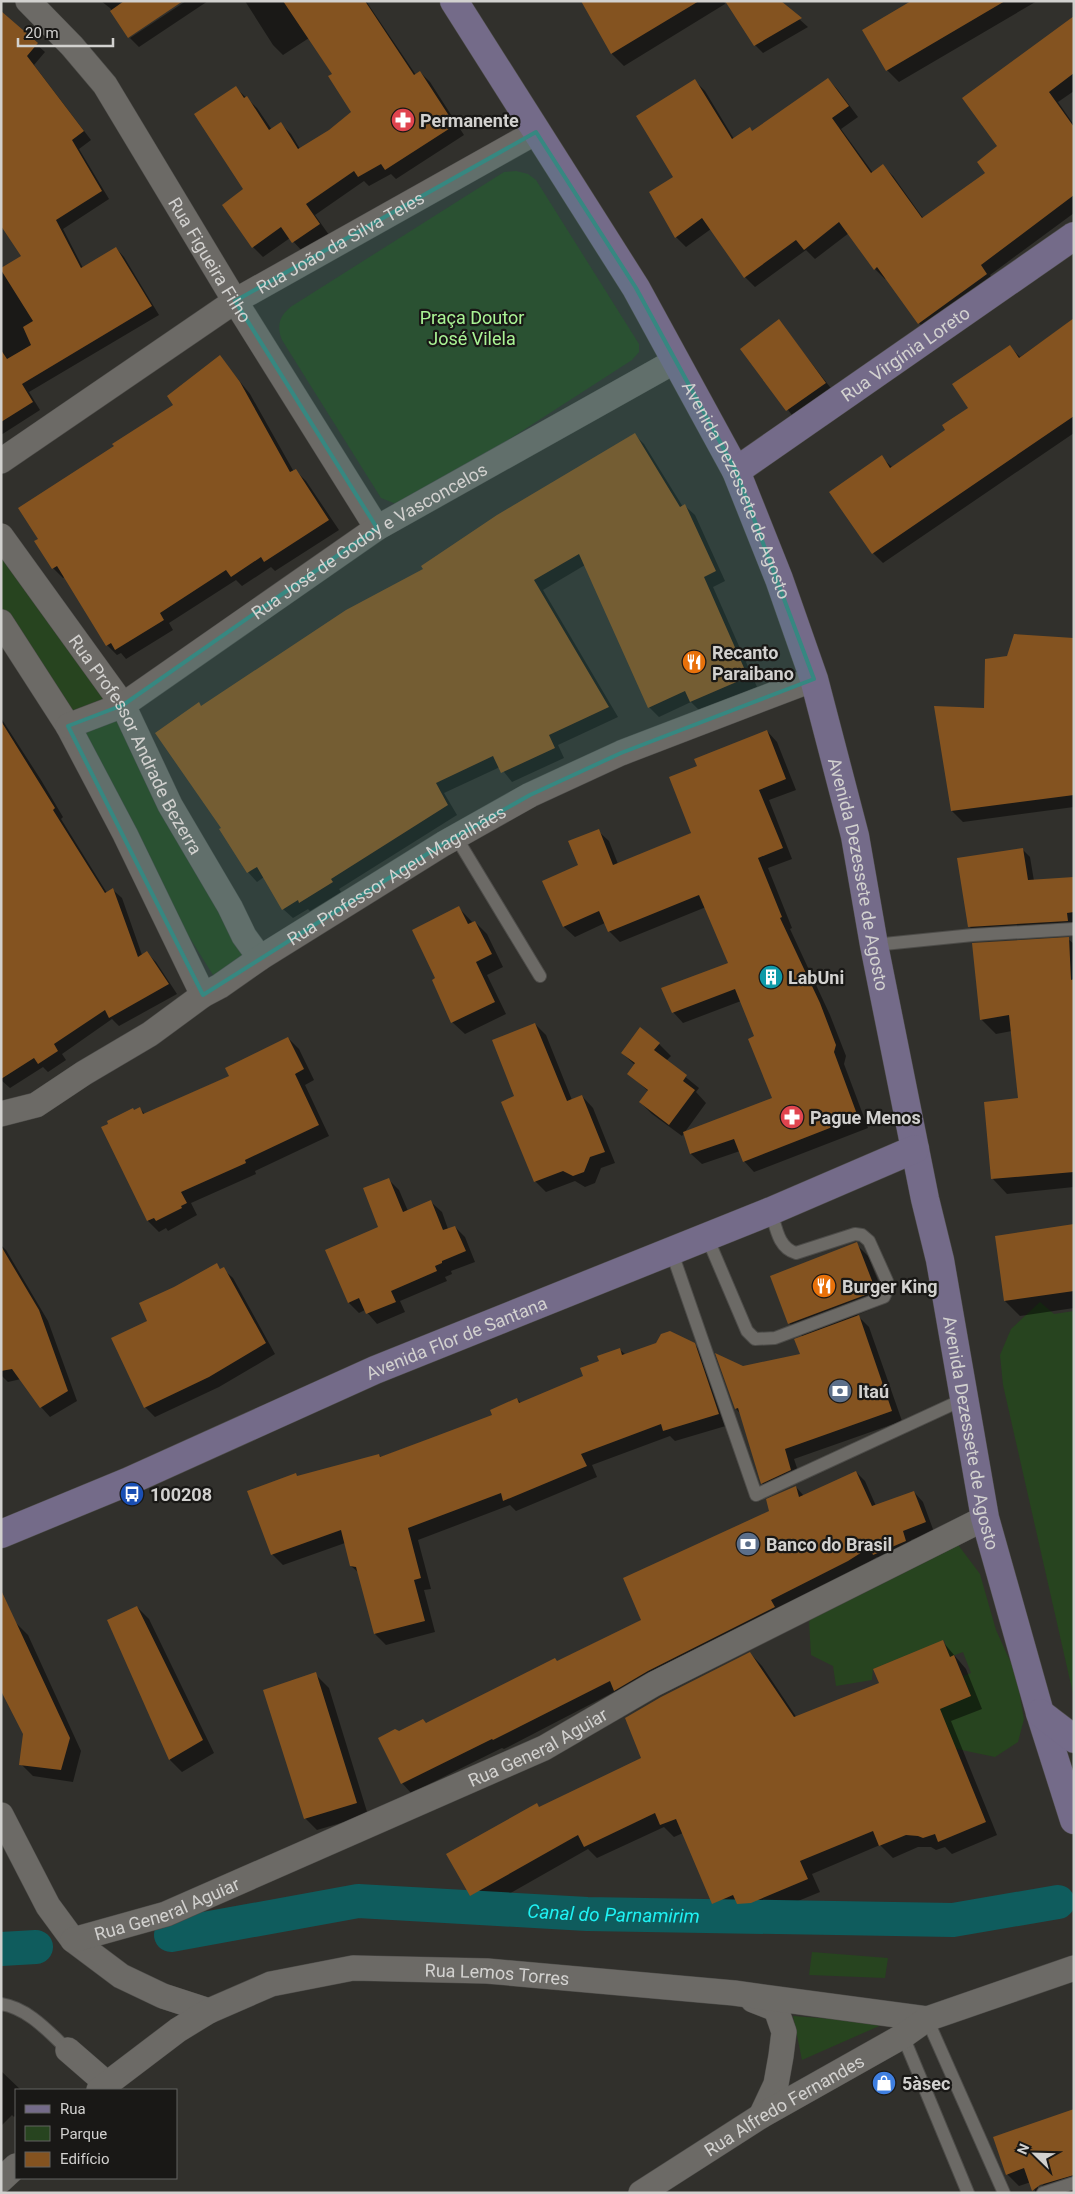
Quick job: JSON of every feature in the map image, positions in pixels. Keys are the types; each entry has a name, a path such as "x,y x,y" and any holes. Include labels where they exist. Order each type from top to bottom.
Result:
{"main road":[{"name":"Avenida Dezessete de Agosto","path":"454,1 632,280 736,471 779,579 814,679 855,836 874,945 915,1149 940,1260 985,1518 1040,1714 1074,1820"},
{"name":"Rua Virgínia Loreto","path":"736,471 1074,236"},
{"name":"Avenida Flor de Santana","path":"1,1534 127,1482 375,1370 771,1211 915,1149"},
{"path":"1040,1714 1074,1739"}],"street":[{"name":"Rua Figueira Filho","path":"28,1 72,46 105,85 235,301 377,528"},
{"name":"Rua João da Silva Teles","path":"1,462 235,301 536,132"},
{"name":"Rua José de Godoy e Vasconcelos","path":"68,726 123,704 377,528 674,360"},
{"name":"Rua Professor Andrade Bezerra","path":"1,536 123,704 170,805 230,907 244,936 260,958"},
{"path":"1,622 68,726 125,834 204,995"},
{"name":"Rua Professor Ageu Magalhães","path":"1,1114 36,1105 84,1073 150,1034 260,958 456,837 530,794 621,753 814,679"},
{"name":"Rua General Aguiar","path":"73,1940 166,1914 544,1748 654,1684 985,1518"},
{"path":"1,1815 48,1906 73,1940 121,1976 163,1996 209,2011"},
{"name":"Rua Lemos Torres","path":"102,2087 178,2030 209,2011 271,1984 353,1968 487,1971 734,1993 927,2019"},
{"path":"927,2019 1074,1968"},
{"path":"734,1993 776,2008 784,2032 776,2084 761,2116"},
{"name":"Rua Alfredo Fernandes","path":"641,2193 761,2116 902,2036 927,2019"},
{"path":"68,2050 102,2087"},
{"path":"1,2180 15,2167"}],"lane":[{"path":"456,837 540,976"},
{"path":"874,945 972,935 1074,929"},
{"path":"707,1237 747,1332 755,1339 775,1338 884,1297 887,1290 887,1280 869,1241 862,1235 855,1234 796,1253 788,1250 782,1243 771,1211"},
{"path":"671,1250 756,1495 964,1399"},
{"path":"1,2004 8,2005 31,2017 68,2050"},
{"path":"927,2019 1004,2193"},
{"path":"902,2036 968,2193"},
{"path":"1043,2193 1074,2183"}],"highlighted area":[{"path":"536,132 636,288 736,471 814,679 621,753 530,795 443,844 203,995 68,726 123,705 377,528 235,301"}],"green space":[{"name":"Praça Doutor José Vilela","path":"516,171 528,174 536,180 639,344 639,352 632,360 454,475 396,504 381,498 282,340 279,330 280,321 292,306 504,172"},
{"path":"1,536 123,705 251,955 223,991 125,834 1,622"},
{"path":"1040,1302 1054,1314 1074,1311 1074,1698 1003,1385 1000,1355 1011,1329"},
{"path":"949,1542 959,1546 980,1574 996,1630 1016,1674 1024,1719 1018,1742 995,1757 952,1748 915,1719 971,1696 963,1676 971,1673 963,1652 950,1657 944,1640 873,1669 872,1680 836,1686 833,1666 811,1655 809,1622 821,1606"},
{"path":"812,1952 888,1958 885,1978 809,1975"},
{"path":"793,2016 886,2023 802,2060"}],"building":[{"path":"124,1 183,1 128,38 110,11"},
{"path":"283,1 365,1 414,75 420,71 455,125 385,170 381,164 358,177 354,171 306,204 320,224 292,243 281,227 252,248 222,205 243,189 194,114 236,86 244,98 247,96 269,130 281,122 298,149 329,130 351,112 328,76 332,74"},
{"path":"581,1 699,1 611,54"},
{"path":"725,1 781,1 802,18 754,46"},
{"path":"911,1 1005,1 886,71 862,30"},
{"path":"1,11 38,43 27,56 84,131 72,140 102,191 56,220 81,268 116,247 152,306 22,384 33,402 1,422 1,350 7,359 31,345 23,327 33,321 1,270 1,268 21,256 1,226"},
{"path":"1074,16 1074,73 1049,92 1074,127 1074,195 981,265 987,274 918,324 877,267 874,270 839,222 804,250 796,240 744,278 702,218 675,238 649,192 673,177 636,116 695,79 732,139 750,127 752,131 828,78 849,106 832,118 871,173 883,164 922,218 985,173 977,162 997,146 962,98"},
{"path":"1074,318 1074,416 872,554 829,492 882,455 890,468 945,430 942,425 968,408 952,384 1010,345 1019,358"},
{"path":"779,319 826,383 786,411 740,349"},
{"path":"220,355 240,382 290,472 296,469 329,520 264,562 261,557 231,577 226,570 160,613 164,620 115,650 111,643 106,646 57,566 52,569 34,541 38,539 18,508 173,405 167,396"},
{"path":"635,433 680,507 685,504 716,571 704,577 748,677 690,702 685,691 648,708 579,554 534,580 609,707 549,735 555,748 501,773 493,756 436,783 448,805 331,879 333,882 299,903 298,900 282,910 257,867 247,873 219,829 221,828 155,733 199,702 201,706 346,610 423,569 421,566 497,515"},
{"path":"1014,634 1074,638 1074,795 951,811 934,706 984,708 985,659 1007,656"},
{"path":"1,721 55,808 53,810 105,893 113,888 138,957 147,951 169,984 109,1018 105,1010 54,1044 58,1051 38,1064 34,1058 1,1079"},
{"path":"767,730 786,779 759,790 783,848 758,858 782,917 780,918 820,1003 836,1045 834,1052 858,1117 743,1162 734,1139 690,1154 683,1132 772,1098 748,1039 754,1036 735,989 672,1013 661,988 728,963 699,895 608,932 599,911 563,927 542,881 578,865 568,841 599,829 613,865 691,833 669,777 697,766 694,759"},
{"path":"1023,848 1028,880 1074,877 1074,912 1067,913 1068,921 968,927 957,858"},
{"path":"459,906 468,924 475,921 492,954 476,962 495,1002 451,1023 432,980 435,978 412,930"},
{"path":"1069,937 1071,980 1074,979 1074,1172 991,1179 984,1102 1018,1098 1009,1015 980,1020 972,943"},
{"path":"535,1023 567,1101 582,1095 605,1152 590,1157 584,1172 573,1176 563,1171 534,1182 501,1102 514,1096 492,1040"},
{"path":"640,1027 660,1043 654,1050 687,1075 683,1081 695,1090 669,1125 639,1102 648,1090 627,1074 635,1063 621,1053"},
{"path":"288,1037 304,1069 295,1074 319,1125 245,1160 246,1163 181,1192 187,1203 181,1206 182,1208 156,1221 154,1218 147,1221 101,1127 108,1124 107,1121 133,1108 134,1110 140,1107 143,1114 229,1076 225,1068"},
{"path":"389,1178 403,1212 431,1200 443,1230 455,1226 466,1251 442,1261 442,1263 435,1266 437,1271 391,1291 396,1302 366,1314 359,1298 348,1303 325,1250 378,1227 363,1188"},
{"path":"1074,1224 1074,1291 1004,1301 995,1236"},
{"name":"Burger King","path":"857,1242 876,1291 788,1324 770,1276"},
{"path":"1,1246 39,1310 68,1391 40,1408 12,1369 1,1371"},
{"path":"217,1263 220,1269 224,1267 266,1343 209,1377 144,1408 111,1338 147,1321 139,1303 174,1287"},
{"path":"859,1315 892,1411 785,1449 791,1470 761,1484 738,1408 735,1409 715,1353 743,1366 800,1354 794,1339"},
{"path":"670,1331 695,1343 719,1414 663,1431 661,1424 581,1454 587,1466 503,1501 501,1493 408,1528 421,1578 414,1580 425,1621 374,1634 356,1567 350,1566 341,1530 271,1555 247,1491 296,1473 297,1476 379,1454 380,1457 492,1415 490,1410 517,1398 519,1403 583,1376 580,1368 599,1361 597,1356 620,1348 622,1355 656,1343 661,1334"},
{"path":"856,1471 872,1506 914,1491 926,1522 903,1531 906,1541 873,1555 870,1547 848,1561 771,1600 775,1607 648,1671 614,1691 610,1681 401,1784 378,1738 395,1729 399,1731 423,1719 426,1723 555,1658 557,1661 641,1620 623,1578 769,1511 766,1499 796,1486 799,1497"},
{"path":"1,1590 70,1738 61,1770 19,1765 23,1734 1,1691"},
{"path":"137,1606 203,1740 169,1760 107,1620"},
{"path":"943,1640 950,1657 954,1655 971,1696 940,1709 986,1822 938,1842 935,1834 923,1838 906,1835 879,1846 873,1831 800,1861 808,1879 751,1903 737,1904 733,1895 712,1904 676,1819 660,1825 655,1813 584,1847 578,1835 470,1896 446,1854 537,1803 539,1807 641,1758 625,1718 661,1697 750,1652 794,1717 879,1683 873,1669"},
{"path":"316,1672 357,1803 304,1819 263,1690"},
{"path":"1074,2109 1074,2175 1040,2185 1032,2191 1024,2168 1006,2175 993,2137"}],"waterway":[{"name":"Canal do Parnamirim","path":"171,1935 358,1901 587,1914 953,1920 1058,1902"},
{"name":"Canal do Parnamirim","path":"1,1949 36,1947"}],"place":[{"name":"Permanente","path":"403,120"},
{"name":"Recanto Paraibano","path":"694,662"},
{"name":"LabUni","path":"771,977"},
{"name":"Pague Menos","path":"792,1117"},
{"name":"Burger King","path":"824,1286"},
{"name":"Itaú","path":"840,1391"},
{"name":"100208","path":"132,1494"},
{"name":"Banco do Brasil","path":"748,1544"},
{"name":"5àsec","path":"884,2083"}]}
